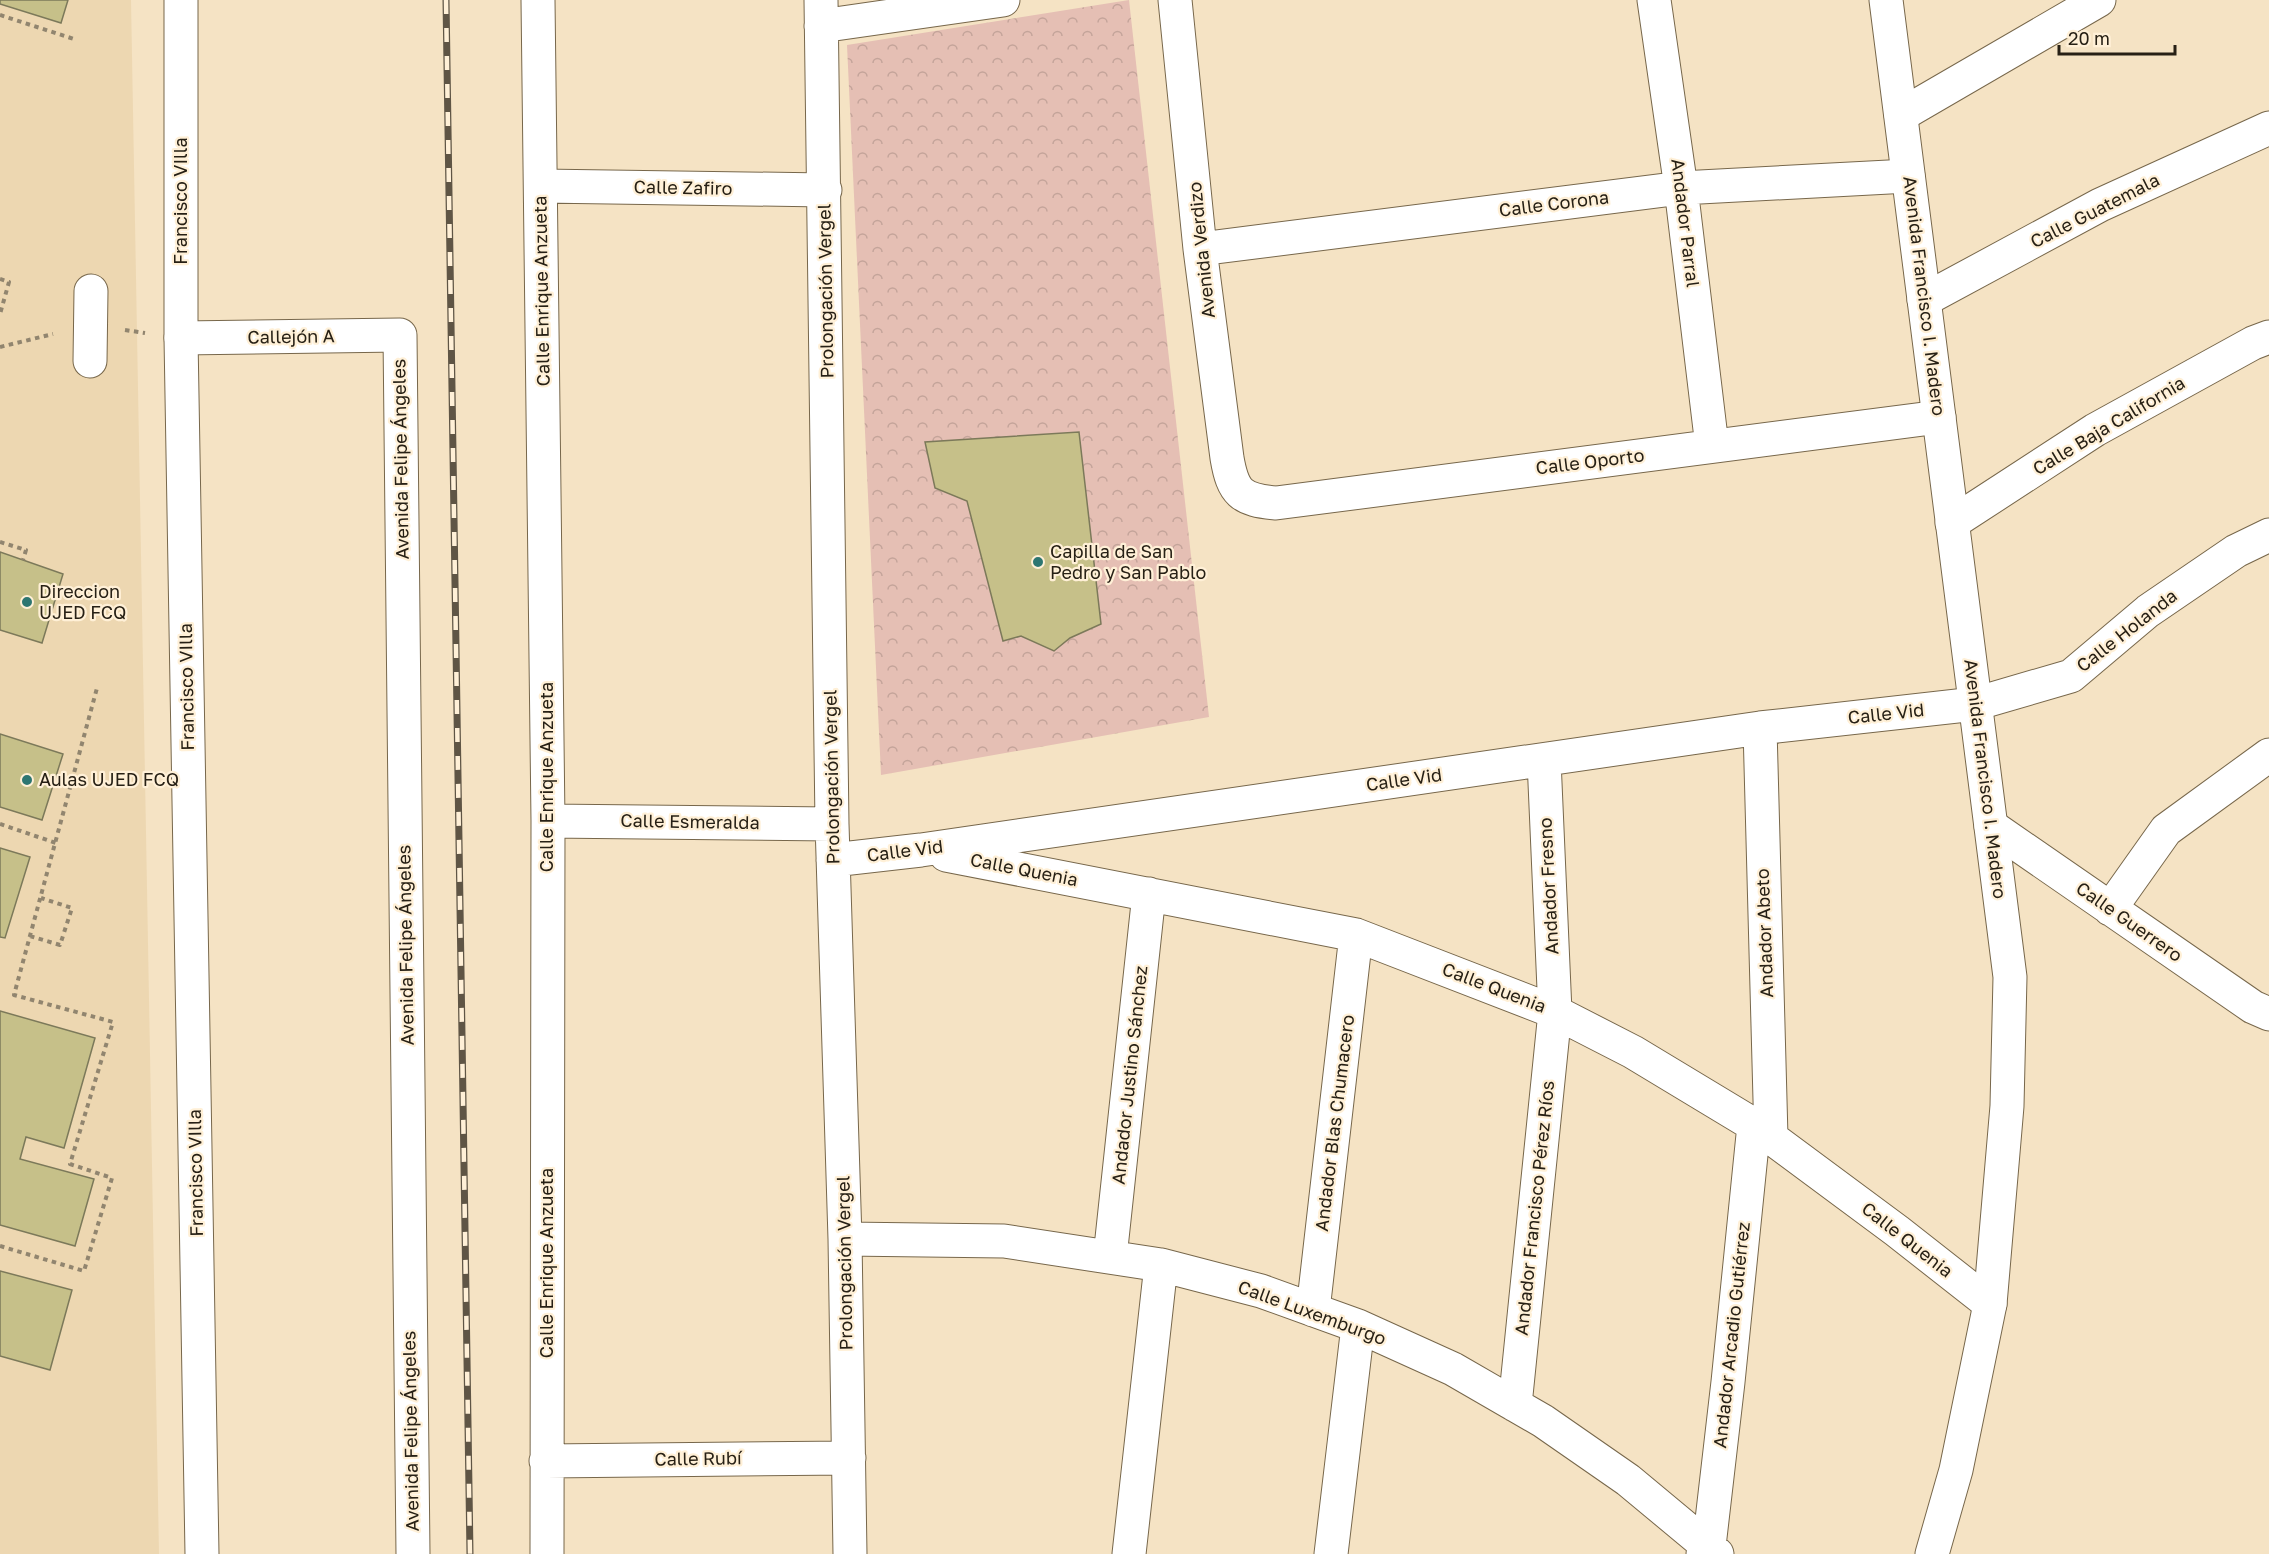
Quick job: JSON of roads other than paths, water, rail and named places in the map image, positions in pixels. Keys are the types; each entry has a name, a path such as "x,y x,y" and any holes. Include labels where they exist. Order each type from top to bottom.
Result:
{"street":[{"name":"Francisco VIlla","path":"181,0 181,338 202,1554"},
{"name":"Calle Enrique Anzueta","path":"538,0 548,821 547,1554"},
{"path":"821,13 1004,0"},
{"name":"Avenida Verdizo","path":"1175,0 1200,249 1227,458 1231,481 1242,496"},
{"name":"Andador Parral","path":"1654,0 1681,188 1712,446"},
{"name":"Avenida Francisco I. Madero","path":"1886,0 2010,976 2007,1106 1990,1304 1956,1470 1932,1554"},
{"path":"1901,115 2099,0"},
{"name":"Prolongación Vergel","path":"821,13 832,824 846,1239 850,1554"},
{"name":"Calle Guatemala","path":"1924,300 2100,205 2269,128"},
{"name":"Calle Corona","path":"1200,249 1681,188 1908,176"},
{"name":"Calle Zafiro","path":"541,186 825,190"},
{"path":"90,361 91,291"},
{"name":"Callejón A","path":"181,338 400,335"},
{"name":"Avenida Felipe Ángeles","path":"400,335 413,1554"},
{"name":"Calle Baja California","path":"1952,523 2095,430 2253,343 2269,337"},
{"name":"Calle Oporto","path":"1242,496 1256,501 1276,503 1939,417"},
{"name":"Calle Holanda","path":"1975,704 2071,676 2148,611 2236,551 2269,535"},
{"name":"Calle Vid","path":"833,860 921,850 1760,728 1975,704"},
{"name":"Andador Abeto","path":"1760,728 1763,1131"},
{"path":"2110,909 2166,830 2269,755"},
{"name":"Andador Fresno","path":"1544,760 1555,1012"},
{"name":"Calle Esmeralda","path":"548,821 832,824"},
{"name":"Calle Guerrero","path":"1991,826 2110,909 2264,1004"},
{"name":"Calle Quenia","path":"921,850 1356,935 1555,1012 1633,1052 1763,1131 1898,1231 1990,1304"},
{"name":"Andador Justino Sánchez","path":"1110,1257 1149,894"},
{"name":"Andador Blas Chumacero","path":"1313,1310 1356,935"},
{"name":"Andador Francisco Pérez Ríos","path":"1515,1405 1555,1012"},
{"name":"Andador Arcadio Gutiérrez","path":"1710,1551 1728,1382 1763,1131"},
{"name":"Calle Luxemburgo","path":"846,1239 1004,1241 1161,1265 1261,1291 1358,1326 1453,1370 1543,1421 1628,1480 1710,1551"},
{"path":"1129,1554 1161,1265"},
{"path":"1331,1554 1358,1326"},
{"name":"Calle Rubí","path":"546,1461 849,1458"}],"railway":[{"path":"446,0 470,1554"}],"place":[{"name":"Capilla de San Pedro y San Pablo","path":"1038,562"},
{"name":"Direccion UJED FCQ","path":"27,602"},
{"name":"Aulas UJED FCQ","path":"27,780"}]}
